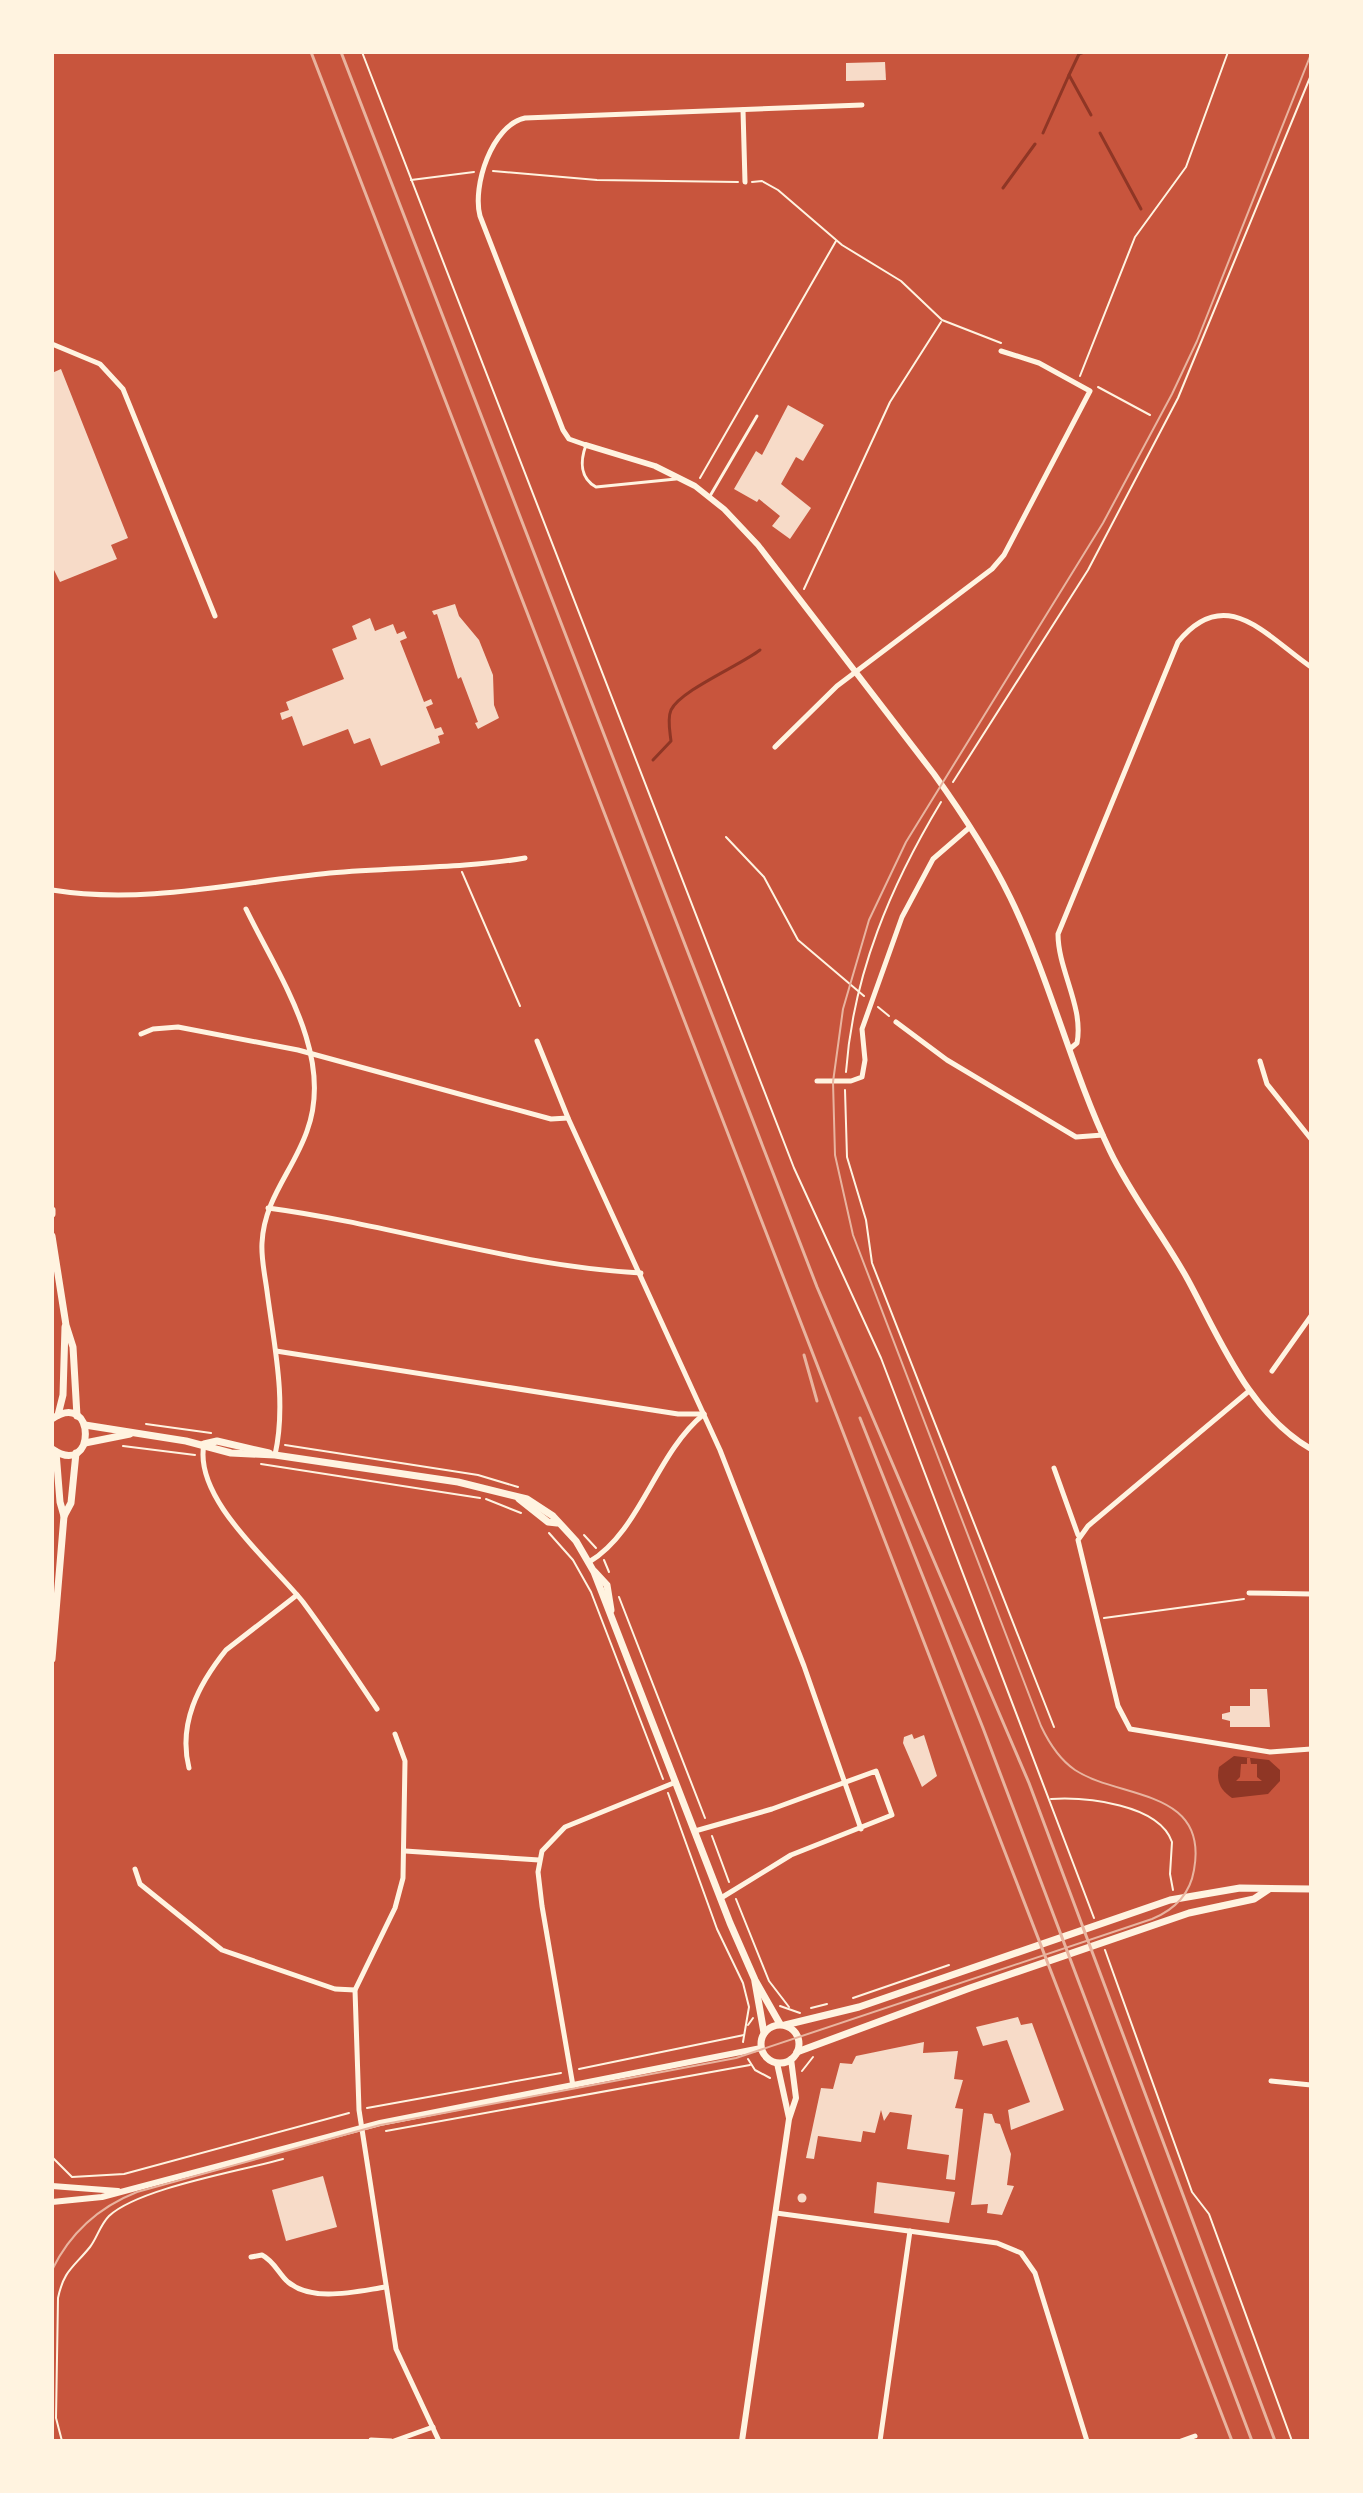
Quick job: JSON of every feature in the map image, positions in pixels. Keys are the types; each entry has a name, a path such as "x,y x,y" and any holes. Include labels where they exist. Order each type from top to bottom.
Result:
{"main road":[{"path":"52,1236 66,1325 73,1347 77,1416 85,1425 204,1444 246,1455 275,1455 458,1482 519,1499 548,1522 557,1523 576,1541 594,1572 601,1596 611,1612 755,1980 783,2025 798,2036 794,2056"},
{"path":"66,1325 62,1346 63,1395 55,1417 77,1416"},
{"path":"85,1425 85,1443"},
{"path":"64,1516 71,1503 76,1453 85,1443 131,1434"},
{"path":"52,1659 64,1516 54,1451 76,1453"},
{"path":"764,2033 783,2025 859,2007 1170,1900 1240,1888 1311,1889"},
{"path":"755,1980 764,2033 761,2048 766,2056 777,2063 970,1988 1189,1913 1254,1899 1269,1889"}],"street":[{"path":"862,105 516,120 500,134 485,171 478,195 480,216 569,439 638,460 681,478 710,496 758,545 934,774 970,827 1011,898 1103,1135 1132,1192 1161,1231 1249,1391 1284,1430 1311,1449"},
{"path":"743,110 745,182"},
{"path":"52,344 100,364 123,389 215,616"},
{"path":"775,747 855,673 992,569 1004,555 1090,391 1039,363 1001,351"},
{"path":"1071,1048 1077,1043 1078,1022 1058,934 1178,642 1201,621 1221,613 1237,616 1311,667"},
{"path":"817,1081 845,1081 862,1077 865,1060 862,1029 913,893 933,859 970,827"},
{"path":"52,890 85,894 173,894 330,873 525,858"},
{"path":"246,909 313,1053 312,1107 308,1131 268,1208 261,1245 276,1351 275,1455"},
{"path":"896,1022 947,1060 1076,1137 1103,1135"},
{"path":"141,1034 153,1029 178,1027 313,1053 551,1119 568,1118"},
{"path":"537,1041 568,1118 704,1414 861,1829"},
{"path":"1260,1061 1267,1084 1311,1139"},
{"path":"268,1208 374,1226 502,1256 641,1273"},
{"path":"1272,1371 1311,1316"},
{"path":"276,1351 678,1414 704,1414"},
{"path":"1078,1535 1249,1391"},
{"path":"589,1562 613,1543 683,1432 704,1414"},
{"path":"204,1444 202,1456 215,1493 244,1538 297,1595 377,1709"},
{"path":"1054,1468 1078,1535 1118,1706 1130,1729 1270,1752 1311,1749"},
{"path":"1249,1593 1311,1594"},
{"path":"189,1768 185,1752 186,1720 217,1662 226,1650 297,1595"},
{"path":"395,1734 405,1761 405,1851 401,1892 355,1990 360,2127 396,2349 439,2441"},
{"path":"695,1831 772,1809 876,1771 892,1815 791,1855 721,1898"},
{"path":"573,2087 542,1906 539,1860 547,1844 565,1827 676,1782"},
{"path":"405,1851 539,1860"},
{"path":"135,1869 140,1884 222,1950 335,1989 355,1990"},
{"path":"52,2202 102,2197 360,2127 761,2048"},
{"path":"742,2441 789,2119 796,2098 794,2056"},
{"path":"777,2063 789,2119"},
{"path":"1271,2081 1311,2085"},
{"path":"52,2186 118,2191"},
{"path":"776,2213 1002,2244 1025,2257 1035,2273 1087,2441"},
{"path":"880,2441 910,2231"},
{"path":"251,2257 262,2255 269,2258 291,2285 302,2289 325,2293 386,2287"},
{"path":"371,2440 392,2441 433,2427"},
{"path":"1181,2441 1195,2436"}],"lane":[{"path":"710,496 757,416"},
{"path":"586,445 582,470 596,487 681,478"}],"path":[{"path":"362,52 646,790 675,853 794,1168 881,1358 1092,1913"},
{"path":"1078,385 1081,369 1135,237 1186,167 1228,52"},
{"path":"962,768 1088,570 1178,398 1311,75"},
{"path":"411,180 485,171 597,180 762,181 778,190 836,241 901,281 942,320 1003,343"},
{"path":"695,486 836,241"},
{"path":"802,602 804,589 890,402 942,320"},
{"path":"1101,389 1150,415"},
{"path":"931,819 897,883 872,945 850,1023 845,1081 847,1157 866,1220 872,1263 1054,1727"},
{"path":"726,837 755,864 798,940 885,1013"},
{"path":"460,863 520,1006"},
{"path":"133,1424 220,1434"},
{"path":"277,1444 486,1476"},
{"path":"116,1447 141,1446 202,1456"},
{"path":"260,1464 484,1498 525,1515"},
{"path":"52,2157 72,2177 124,2174 359,2110 744,2035 749,2007 743,1983 712,1916 666,1787 586,1583 564,1548 541,1526"},
{"path":"1097,1618 1242,1601 1249,1593"},
{"path":"1050,1799 1087,1798 1156,1820 1172,1842 1170,1874 1173,1892"},
{"path":"1107,1954 1192,2192 1209,2214 1292,2441"},
{"path":"779,1995 790,2008 801,2013"},
{"path":"805,2069 815,2051"},
{"path":"362,2137 751,2065 772,2078"},
{"path":"62,2441 56,2418 58,2298 62,2280 73,2262 91,2246 106,2220 147,2196 296,2155"}],"shaded area":[{"path":"1234,1756 1269,1760 1280,1770 1280,1781 1268,1794 1232,1798 1220,1785 1218,1772 1219,1767"}],"pier":[{"path":"1247,1758 1250,1758 1251,1764 1257,1764 1257,1777 1262,1781 1236,1781 1240,1777 1241,1764 1247,1764"}],"building":[{"path":"885,62 886,80 846,81 846,63"},
{"path":"61,369 128,538 111,545 117,559 60,582 52,566 52,373"},
{"path":"788,405 824,425 803,461 796,457 781,484 811,508 790,539 772,526 780,516 759,499 757,502 734,489 756,451 762,455"},
{"path":"455,604 459,616 479,640 493,675 494,705 499,718 478,729 437,614 434,615 432,611"},
{"path":"370,618 375,631 393,624 397,634 404,631 407,638 400,641 424,702 431,699 433,704 426,707 435,729 441,727 444,734 438,736 440,743 381,766 370,738 354,744 348,729 303,746 292,716 282,720 280,713 289,710 286,702 344,679 332,649 357,639 352,626"},
{"path":"1250,1689 1267,1689 1270,1727 1230,1727 1230,1721 1222,1719 1222,1714 1230,1712 1230,1706 1250,1706"},
{"path":"912,1734 914,1739 924,1735 937,1776 922,1787 903,1743 904,1737"},
{"path":"1018,2017 1021,2025 1032,2023 1064,2110 1011,2130 1008,2110 1030,2102 1007,2040 983,2046 976,2027"},
{"path":"924,2042 923,2053 958,2051 954,2079 963,2080 955,2108 963,2109 955,2180 946,2179 949,2155 907,2149 912,2115 890,2112 884,2121 881,2110 875,2133 863,2131 861,2142 818,2136 814,2159 806,2158 821,2088 833,2089 840,2063 852,2064 856,2056"},
{"path":"984,2113 992,2114 995,2123 1000,2124 1011,2154 1007,2185 1014,2186 1002,2215 987,2213 988,2204 971,2205"},
{"path":"323,2176 337,2227 286,2241 272,2190"},
{"path":"877,2182 955,2192 949,2223 874,2213"},
{"path":"802,2193 807,2198 802,2203 797,2198"}],"waterway":[{"path":"1084,52 1079,54 1069,75 1091,115"},
{"path":"1043,133 1069,75"},
{"path":"1100,133 1141,209"},
{"path":"1003,188 1035,144"},
{"path":"653,760 671,741 669,717 677,702 698,686 760,650"}],"tram line":[{"path":"52,2270 68,2244 87,2223 110,2205 137,2192 380,2125 736,2058 1152,1919 1174,1906 1189,1887 1194,1870 1195,1843 1188,1824 1175,1810 1157,1800 1075,1770 1055,1750 1041,1726 853,1235 835,1155 833,1082 843,1009 869,920 906,842 1103,523 1172,394 1197,341 1311,54"}],"railway":[{"path":"311,52 1232,2441"},
{"path":"341,52 817,1287 1029,1783 1275,2441"},
{"path":"804,1355 817,1401"},
{"path":"860,1418 983,1728 1252,2441"}]}
